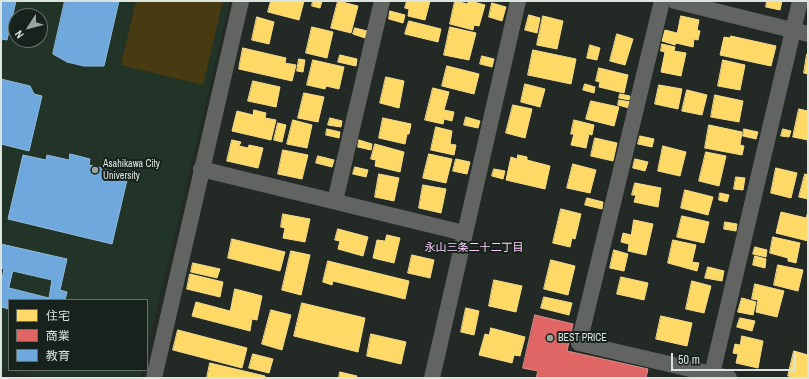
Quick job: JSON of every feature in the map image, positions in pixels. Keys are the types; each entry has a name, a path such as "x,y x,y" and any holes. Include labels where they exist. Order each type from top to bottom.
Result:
{"street":[{"path":"154,378 241,1"},
{"path":"335,201 382,1"},
{"path":"432,378 518,1"},
{"path":"662,1 579,343 729,378"},
{"path":"674,1 801,32"},
{"path":"712,374 801,32 800,1"},
{"path":"202,169 464,233"}],"shaded area":[{"name":"Asahikawa City University","path":"1,1 230,1 148,347 148,299 8,299 8,371 1,369"},
{"path":"136,1 223,1 203,85 121,65"},
{"name":"Asahikawa City University","path":"10,371 142,371 141,378 40,378"}],"building: 住宅":[{"path":"271,1 304,1 299,20 268,12"},
{"path":"313,1 322,1 320,8 312,6"},
{"path":"338,1 358,6 351,33 331,28"},
{"path":"407,1 430,1 425,20 408,16 409,9 405,8"},
{"path":"455,1 468,4 468,1 470,1 485,5 479,26 474,25 473,30 450,24"},
{"path":"767,1 782,1 780,10 766,7"},
{"path":"492,3 506,7 502,21 489,17"},
{"path":"390,11 405,15 403,23 389,19"},
{"path":"529,15 540,18 537,33 525,30"},
{"path":"543,16 563,21 557,49 537,45"},
{"path":"681,16 699,20 697,30 700,31 698,40 694,39 693,47 676,43 675,45 662,41 665,30 677,33"},
{"path":"257,17 274,22 269,44 252,40"},
{"path":"409,21 441,29 438,42 405,34"},
{"path":"312,27 333,32 327,58 306,53"},
{"path":"450,27 476,33 469,60 444,55"},
{"path":"355,28 367,31 365,38 353,34"},
{"path":"617,34 633,39 625,65 610,61"},
{"path":"731,36 776,46 771,66 720,55 724,37 730,38"},
{"path":"662,44 675,47 674,51 686,53 681,76 661,72 665,52 661,51"},
{"path":"590,45 600,48 597,60 587,58"},
{"path":"243,48 286,58 285,63 296,65 292,81 239,69"},
{"path":"533,50 576,59 571,84 528,75"},
{"path":"808,54 808,74 804,73"},
{"path":"340,55 357,59 356,66 338,62"},
{"path":"482,56 494,59 492,67 480,64"},
{"path":"299,59 305,60 303,72 297,71"},
{"path":"313,60 344,67 339,89 326,86 325,89 307,85"},
{"path":"723,60 745,65 740,90 718,86"},
{"path":"447,66 479,74 474,94 442,86"},
{"path":"599,68 628,75 624,93 599,87 600,82 596,81"},
{"path":"386,77 404,81 399,108 380,103"},
{"path":"253,81 280,87 276,107 248,101"},
{"path":"525,84 545,89 540,107 521,102"},
{"path":"585,84 595,87 594,93 583,90"},
{"path":"659,85 682,89 678,109 655,104"},
{"path":"433,88 449,92 444,110 454,112 452,121 444,119 443,124 425,120"},
{"path":"687,90 707,95 702,115 682,111"},
{"path":"304,93 324,97 318,122 298,118"},
{"path":"620,94 630,96 629,100 619,98"},
{"path":"715,95 743,101 739,122 711,117"},
{"path":"619,100 630,102 629,108 618,105"},
{"path":"591,101 619,107 614,126 586,119"},
{"path":"513,105 532,109 525,138 506,133"},
{"path":"799,109 808,111 808,140 793,137"},
{"path":"254,110 266,113 265,118 276,120 271,140 232,131 237,111 253,115"},
{"path":"466,117 480,121 478,128 464,125"},
{"path":"330,118 342,121 341,127 328,125"},
{"path":"383,118 411,124 405,144 379,138"},
{"path":"293,120 312,125 307,148 287,144"},
{"path":"574,120 594,125 592,135 589,134 586,148 571,145 574,134 571,134"},
{"path":"278,123 286,125 282,142 274,140"},
{"path":"709,125 742,132 740,145 744,146 742,155 705,148"},
{"path":"436,127 452,131 450,144 456,145 454,155 431,150"},
{"path":"327,129 340,132 339,138 326,135"},
{"path":"744,129 758,132 756,139 743,136"},
{"path":"783,129 791,131 789,137 781,136"},
{"path":"640,136 654,139 652,147 638,144"},
{"path":"595,138 617,143 613,161 591,156"},
{"path":"232,140 241,142 239,146 248,148 249,145 263,148 258,168 227,161"},
{"path":"359,140 372,144 371,150 358,147"},
{"path":"375,144 404,152 400,172 375,166 376,160 371,159"},
{"path":"663,146 686,152 680,176 658,171"},
{"path":"283,150 308,155 302,179 278,174"},
{"path":"706,152 726,156 719,186 699,181"},
{"path":"429,154 452,159 446,183 423,178"},
{"path":"518,155 527,157 527,160 550,166 545,189 506,180 511,157 517,159"},
{"path":"318,156 334,160 332,167 316,163"},
{"path":"456,159 470,162 467,174 453,171"},
{"path":"635,159 648,162 645,171 633,168"},
{"path":"573,164 596,170 590,193 567,188"},
{"path":"355,167 368,170 366,177 353,174"},
{"path":"776,168 797,173 791,198 771,193"},
{"path":"494,169 505,171 503,179 492,176"},
{"path":"379,174 399,178 394,201 375,197"},
{"path":"805,174 808,175 808,199 799,197"},
{"path":"736,177 745,178 743,190 734,189"},
{"path":"635,183 661,188 658,207 634,202 636,195 632,195"},
{"path":"423,185 446,189 441,213 419,208"},
{"path":"685,190 713,197 708,215 681,208"},
{"path":"720,193 729,195 727,202 719,200"},
{"path":"587,198 603,202 602,209 585,205"},
{"path":"561,209 581,214 575,239 572,238 570,247 553,243"},
{"path":"808,211 808,241 776,233 781,212 806,218"},
{"path":"283,214 310,219 305,242 283,238 285,228 281,227"},
{"path":"682,216 709,222 704,243 677,237"},
{"path":"634,220 653,224 646,255 628,251 629,244 621,242 623,233 631,235"},
{"path":"725,222 737,224 736,231 724,229"},
{"path":"338,229 368,237 363,256 338,249 340,241 335,240"},
{"path":"387,235 400,238 394,263 373,258 377,240 385,241"},
{"path":"773,237 800,243 796,263 788,261 788,258 770,253"},
{"path":"232,239 285,252 280,271 228,258"},
{"path":"673,240 696,245 692,262 699,263 697,271 668,263"},
{"path":"755,247 767,250 766,257 753,254"},
{"path":"614,250 628,254 624,271 610,268"},
{"path":"291,251 310,255 301,295 282,290"},
{"path":"412,255 434,260 430,278 408,273"},
{"path":"755,256 766,259 765,268 753,265"},
{"path":"551,260 575,266 568,295 544,289"},
{"path":"328,261 409,281 405,299 333,281 332,285 323,282"},
{"path":"193,263 220,269 217,278 191,272"},
{"path":"778,265 803,270 798,291 774,285"},
{"path":"708,267 724,271 722,281 705,278"},
{"path":"190,274 223,282 220,297 187,289"},
{"path":"621,277 648,283 644,300 617,294"},
{"path":"494,280 522,286 516,312 489,306"},
{"path":"692,281 711,286 704,313 686,309"},
{"path":"755,284 784,291 777,317 756,312 758,300 752,299"},
{"path":"235,289 262,296 257,320 252,319 250,331 192,316 196,302 230,311"},
{"path":"544,297 572,303 569,315 541,308"},
{"path":"742,298 756,302 753,315 738,312"},
{"path":"302,303 365,318 358,352 294,336"},
{"path":"466,308 479,311 474,335 461,332"},
{"path":"271,310 291,315 282,350 262,344"},
{"path":"661,316 692,323 687,346 656,339"},
{"path":"740,318 755,321 752,331 737,327"},
{"path":"491,328 525,337 520,356 514,355 512,363 479,355 485,334 489,335"},
{"path":"178,330 247,348 242,368 173,350"},
{"path":"371,334 406,342 401,364 367,356"},
{"path":"742,336 763,341 758,368 736,363 738,354 733,353 735,344 740,345"},
{"path":"794,351 808,355 808,378 788,376"},
{"path":"253,354 273,359 269,373 249,368"},
{"path":"210,363 265,376 265,378 207,378"},
{"path":"340,372 357,376 356,378 339,378"}],"building: 商業":[{"name":"BEST PRICE","path":"535,315 573,324 567,351 648,369 646,378 536,378 538,371 523,368"}],"building: 教育":[{"path":"1,1 16,1 14,8 8,8 8,36 7,40 2,39 1,44"},
{"path":"65,1 119,1 104,66 84,66 67,62 53,54"},
{"path":"1,79 30,86 34,94 42,96 29,151 1,144"},
{"path":"70,154 90,159 89,165 110,170 109,176 127,180 112,244 8,219 23,155 46,160 47,155 69,160"},
{"path":"1,244 67,259 60,290 67,292 65,299 8,299 8,309 1,307 1,283 4,269 1,268","holes":["13,271 52,280 49,298 9,288"]}],"place":[{"name":"Asahikawa City University","path":"95,170"},
{"name":"BEST PRICE","path":"550,338"}],"district":[{"name":"永山三条二十二丁目","path":"474,248"}]}
